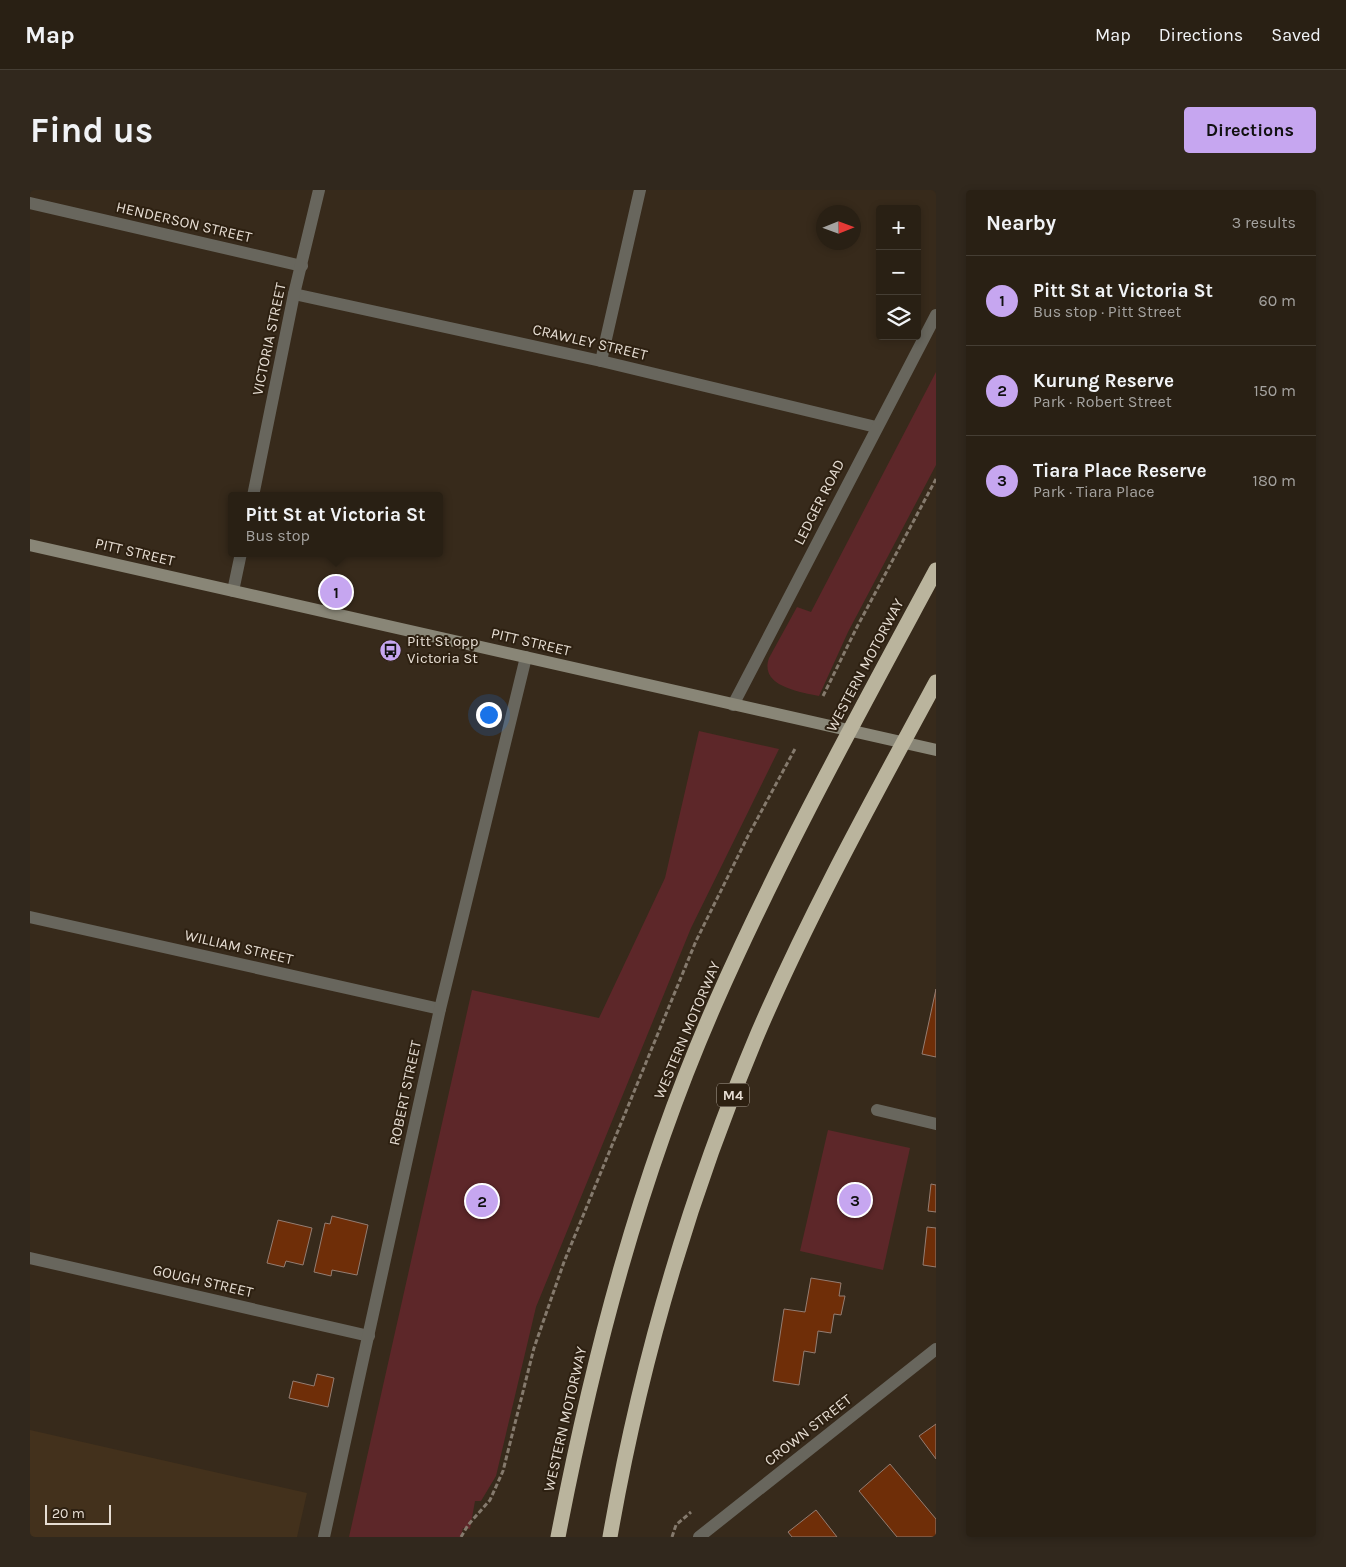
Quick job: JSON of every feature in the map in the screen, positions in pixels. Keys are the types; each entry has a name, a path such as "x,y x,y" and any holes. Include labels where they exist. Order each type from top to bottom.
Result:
{"highway":[{"name":"WESTERN MOTORWAY","path":"558,1537 589,1390 616,1279 676,1099 714,1006 757,913 803,820 936,570"},
{"name":"M4","path":"610,1537 642,1383 659,1319 701,1181 729,1105 759,1031 809,923 936,682"}],"main road":[{"name":"PITT STREET","path":"30,545 936,750"}],"street":[{"name":"VICTORIA STREET","path":"254,492 294,294 319,190"},
{"path":"601,361 640,190"},
{"name":"HENDERSON STREET","path":"30,203 302,266"},
{"name":"CRAWLEY STREET","path":"294,294 601,361 876,427"},
{"name":"LEDGER ROAD","path":"733,705 876,427 936,315"},
{"path":"233,591 240,557"},
{"name":"ROBERT STREET","path":"324,1537 440,1009 526,657"},
{"name":"WILLIAM STREET","path":"30,917 440,1009"},
{"path":"877,1110 936,1124"},
{"name":"GOUGH STREET","path":"30,1258 369,1336"},
{"name":"CROWN STREET","path":"699,1537 936,1349"}],"path":[{"path":"823,696 857,627 936,479"},
{"path":"462,1537 468,1525 490,1500 503,1471 534,1348 564,1262 696,941 748,836 796,747"},
{"path":"672,1537 676,1524 691,1512"}],"shaded area":[{"path":"936,372 936,465 848,632 819,696 783,686 770,675 767,668 769,658 797,607 811,612"},
{"path":"699,731 779,749 691,928 536,1307 496,1476 481,1501 475,1501 470,1529 463,1528 461,1537 349,1537 472,990 599,1018 665,878"},
{"path":"828,1130 910,1148 883,1270 800,1251"},
{"path":"30,1430 307,1493 297,1537 30,1537"}],"building":[{"path":"936,989 936,1057 922,1054"},
{"path":"931,1184 936,1185 936,1212 928,1211"},
{"path":"332,1216 368,1225 357,1275 332,1270 331,1276 314,1272 325,1223 330,1224"},
{"path":"278,1220 312,1228 303,1265 286,1261 284,1267 267,1263"},
{"path":"927,1227 936,1228 936,1267 923,1265"},
{"path":"811,1278 841,1283 839,1296 845,1296 841,1315 834,1314 831,1333 818,1331 815,1353 804,1351 799,1385 773,1381 784,1309 805,1312"},
{"path":"317,1374 334,1378 328,1407 289,1398 293,1381 314,1386"},
{"path":"936,1424 936,1459 919,1436"},
{"path":"890,1464 936,1519 936,1537 897,1537 859,1491"},
{"path":"816,1510 837,1537 792,1537 788,1532"}],"place":[{"name":"Pitt St at Victoria St","path":"336,592"},
{"name":"Pitt St opp Victoria St","path":"391,650"},
{"name":"Tiara Place Reserve","path":"855,1200"},
{"name":"Kurung Reserve","path":"482,1201"}]}
